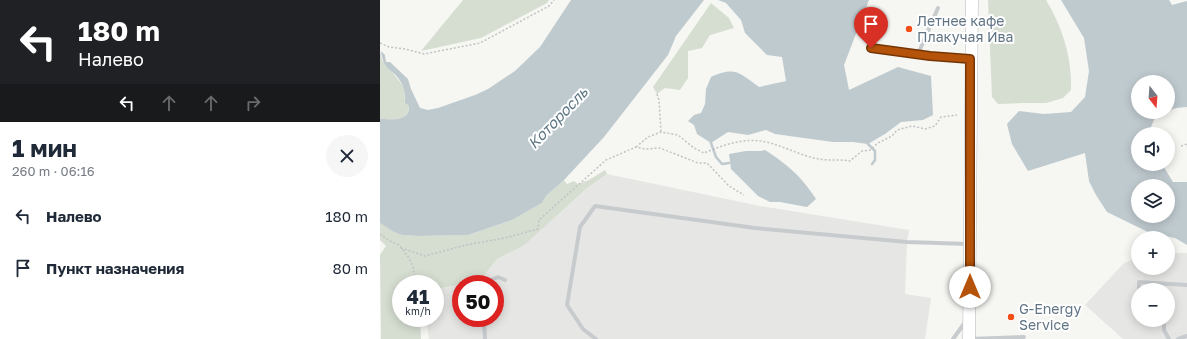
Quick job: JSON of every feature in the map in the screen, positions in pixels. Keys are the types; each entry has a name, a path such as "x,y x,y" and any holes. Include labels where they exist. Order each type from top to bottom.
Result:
{"main road":[{"path":"969,339 970,59 972,0"}],"lane":[{"path":"918,54 938,8"},
{"path":"871,48 970,59"},
{"path":"596,339 583,329 567,305 580,227 595,206 756,228 907,242 970,244"},
{"path":"1139,283 1167,283"},
{"path":"1175,283 1187,284"},
{"path":"953,339 970,316"},
{"path":"484,327 485,339"},
{"path":"1164,327 1169,339"},
{"path":"1178,339 1187,336"},
{"path":"969,339 1024,337"}],"path":[{"path":"380,43 389,47 424,54 480,43 549,6 554,0"},
{"path":"657,94 659,100 661,132"},
{"path":"401,248 425,256 466,245 506,238 538,229 539,220 606,160 636,147 648,137 661,132 678,135 694,148 704,153 734,142 753,140 767,142 821,159 850,161 862,150 870,150 878,143 892,136 897,130 912,126 925,129 935,126 941,117 957,115"},
{"path":"1181,146 1187,144"},
{"path":"636,147 644,149 660,148 698,163 707,163 729,186 744,195"},
{"path":"380,234 399,245 413,266 414,275"}],"shaded area":[{"path":"463,0 549,0 547,3 481,38 421,51"},
{"path":"988,0 1046,0 1062,32 1070,66 1071,90 1063,98 1046,103 998,104 992,97"},
{"path":"711,3 729,18 734,28 710,35 702,48 688,51 688,78 680,90 665,88 657,94 653,87"},
{"path":"380,51 382,60 404,88 405,103 409,106 406,115 403,117 394,119 380,119"},
{"path":"605,170 607,174 587,188 523,246 497,259 484,275 452,275 452,286 444,288 444,275 392,275 392,327 420,327 421,339 381,339 380,255 386,246 380,240 380,223 402,235 468,235 512,220 542,203 546,196 564,180 567,184 574,181 578,184 589,180"},
{"path":"607,174 760,206 909,230 907,242 905,294 931,298 925,339 429,339 427,327 444,327 444,288 452,286 452,327 504,327 504,275 484,275 497,259 523,246 587,188"},
{"path":"1175,253 1187,253 1187,339 1123,339 1085,305 1124,263 1131,260 1131,275 1175,275"}],"water":[{"name":"Которосль","path":"571,0 704,0 676,36 668,55 604,137 564,180 546,196 542,203 512,220 468,235 402,235 380,223 380,119 394,119 403,117 406,115 409,106 405,103 402,84 396,75 384,63 381,51 385,55 386,62 390,62 408,79 420,108 428,110 438,108 488,89 515,71 540,47"},
{"path":"718,0 869,0 844,65 849,90 898,67 931,76 933,115 923,120 901,122 868,144 833,142 775,134 766,130 748,135 728,132 711,143 697,134 694,125 688,121 694,115 701,113 705,104 706,89 711,77 726,72 737,73 759,87 786,81 782,57 767,55 745,33 741,20 726,3"},
{"path":"1061,0 1169,0 1172,5 1187,1 1187,107 1175,108 1175,75 1131,75 1131,119 1154,119 1151,127 1131,127 1131,171 1166,171 1171,179 1131,179 1131,223 1175,223 1175,182 1187,182 1187,245 1175,238 1175,231 1146,231 1107,212 1089,181 1085,153 1028,171 1012,144 1007,124 1019,111 1044,114 1071,112 1085,97 1089,71 1084,38"},
{"path":"765,150 794,172 805,184 816,199 807,207 780,202 770,202 758,196 731,169 729,154"}],"waterway":[{"path":"711,143 716,157 722,164 729,163"},
{"path":"868,144 875,151 875,160 872,164"}],"place":[{"name":"Летнее кафе Плакучая Ива","path":"909,29"},
{"name":"G-Energy Service","path":"1011,317"}],"route":[{"path":"871,48 930,56 970,59 970,287"}]}
